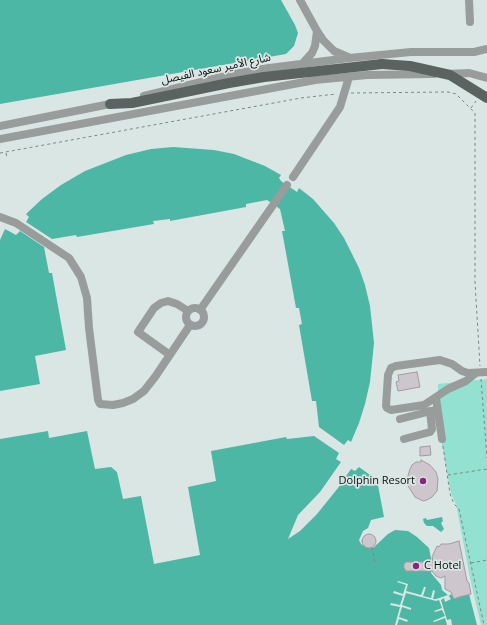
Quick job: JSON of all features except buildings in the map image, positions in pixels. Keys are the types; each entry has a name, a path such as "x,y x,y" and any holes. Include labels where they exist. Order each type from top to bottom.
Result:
{"main road":[{"path":"110,104 132,103 264,77 382,64 410,66 450,75 487,98"}],"street":[{"path":"300,0 317,31 328,46 349,58"},
{"path":"469,0 470,22"},
{"path":"303,63 312,53 315,46 317,31"},
{"name":"شارع الأمير سعود الفيصل","path":"0,126 110,104 234,74 303,63 420,52 474,52 487,49"},
{"path":"0,139 316,80 367,75 469,73 487,78"},
{"path":"293,177 340,107 349,77"},
{"path":"0,121 11,121 16,123"},
{"path":"200,310 287,185"},
{"path":"0,216 16,223 69,258 81,277 87,298 89,328 98,400 100,404 113,405 133,399 144,391 190,325"},
{"path":"170,355 138,332 154,308 161,303 168,301 177,304 188,311"},
{"path":"193,308 200,310 204,316 203,322 198,326 190,325 186,319 188,311 193,308"},
{"path":"440,360 452,364 462,371 481,373 448,389 424,405 389,410 387,408 388,375 391,368 396,366 440,360"},
{"path":"404,439 430,432 433,426 436,398"},
{"path":"400,419 434,410"},
{"path":"434,410 442,439"}],"path":[{"path":"0,153 301,98 344,93 448,92 456,94 476,113 475,282 487,458"},
{"path":"6,152 7,158"},
{"path":"442,439 453,503 459,509 484,625"},
{"path":"447,475 487,469"},
{"path":"372,547 375,564"},
{"path":"470,563 487,560"}],"shaded area":[{"path":"0,0 281,0 298,33 294,46 286,54 0,104"},
{"path":"173,147 214,150 234,154 265,166 281,175 279,178 281,181 297,192 299,188 313,199 334,223 344,238 359,268 365,285 370,306 374,343 370,382 365,404 351,442 348,440 344,445 319,427 316,401 312,401 299,325 302,324 299,308 296,308 282,231 285,231 280,209 267,200 246,204 246,207 170,221 170,219 153,221 154,224 77,237 76,235 52,239 26,222 29,217 26,214 42,199 61,185 85,171 126,155 151,149"},
{"path":"5,229 16,235 20,231 44,247 49,273 52,273 66,350 35,356 40,384 0,391 0,240"},
{"path":"487,379 487,625 481,625 470,578 456,504 451,494 433,396 438,394 438,384"},
{"path":"48,431 49,438 87,431 95,469 111,467 117,472 123,499 141,496 154,564 200,555 188,487 216,481 211,451 286,437 287,439 314,436 339,453 336,459 341,462 320,492 298,515 288,539 300,531 317,514 351,469 355,471 359,467 377,480 384,517 371,520 368,528 363,531 359,540 361,544 368,548 373,548 388,534 395,530 408,531 417,537 429,548 432,564 431,573 441,585 442,590 449,596 451,594 454,599 469,594 477,625 0,625 0,439"},
{"path":"442,517 443,521 441,523 444,529 441,532 433,526 427,526 423,519 426,518 427,520"}],"pier":[{"path":"397,582 408,584 406,591 421,595 424,587 426,587 423,596 431,598 433,590 435,591 433,599 448,595 451,599 445,602 444,598 441,600 447,620 451,619 452,625 447,625 445,618 434,622 433,621 445,616 442,610 434,611 442,608 439,600 436,601 406,593 402,605 411,608 411,610 402,607 399,617 408,620 407,622 399,619 397,625 395,625 400,607 390,605 391,603 400,605 403,596 393,593 394,591 403,594 406,585"}],"place":[{"name":"Dolphin Resort","path":"423,481"},
{"name":"C Hotel","path":"416,566"}]}
